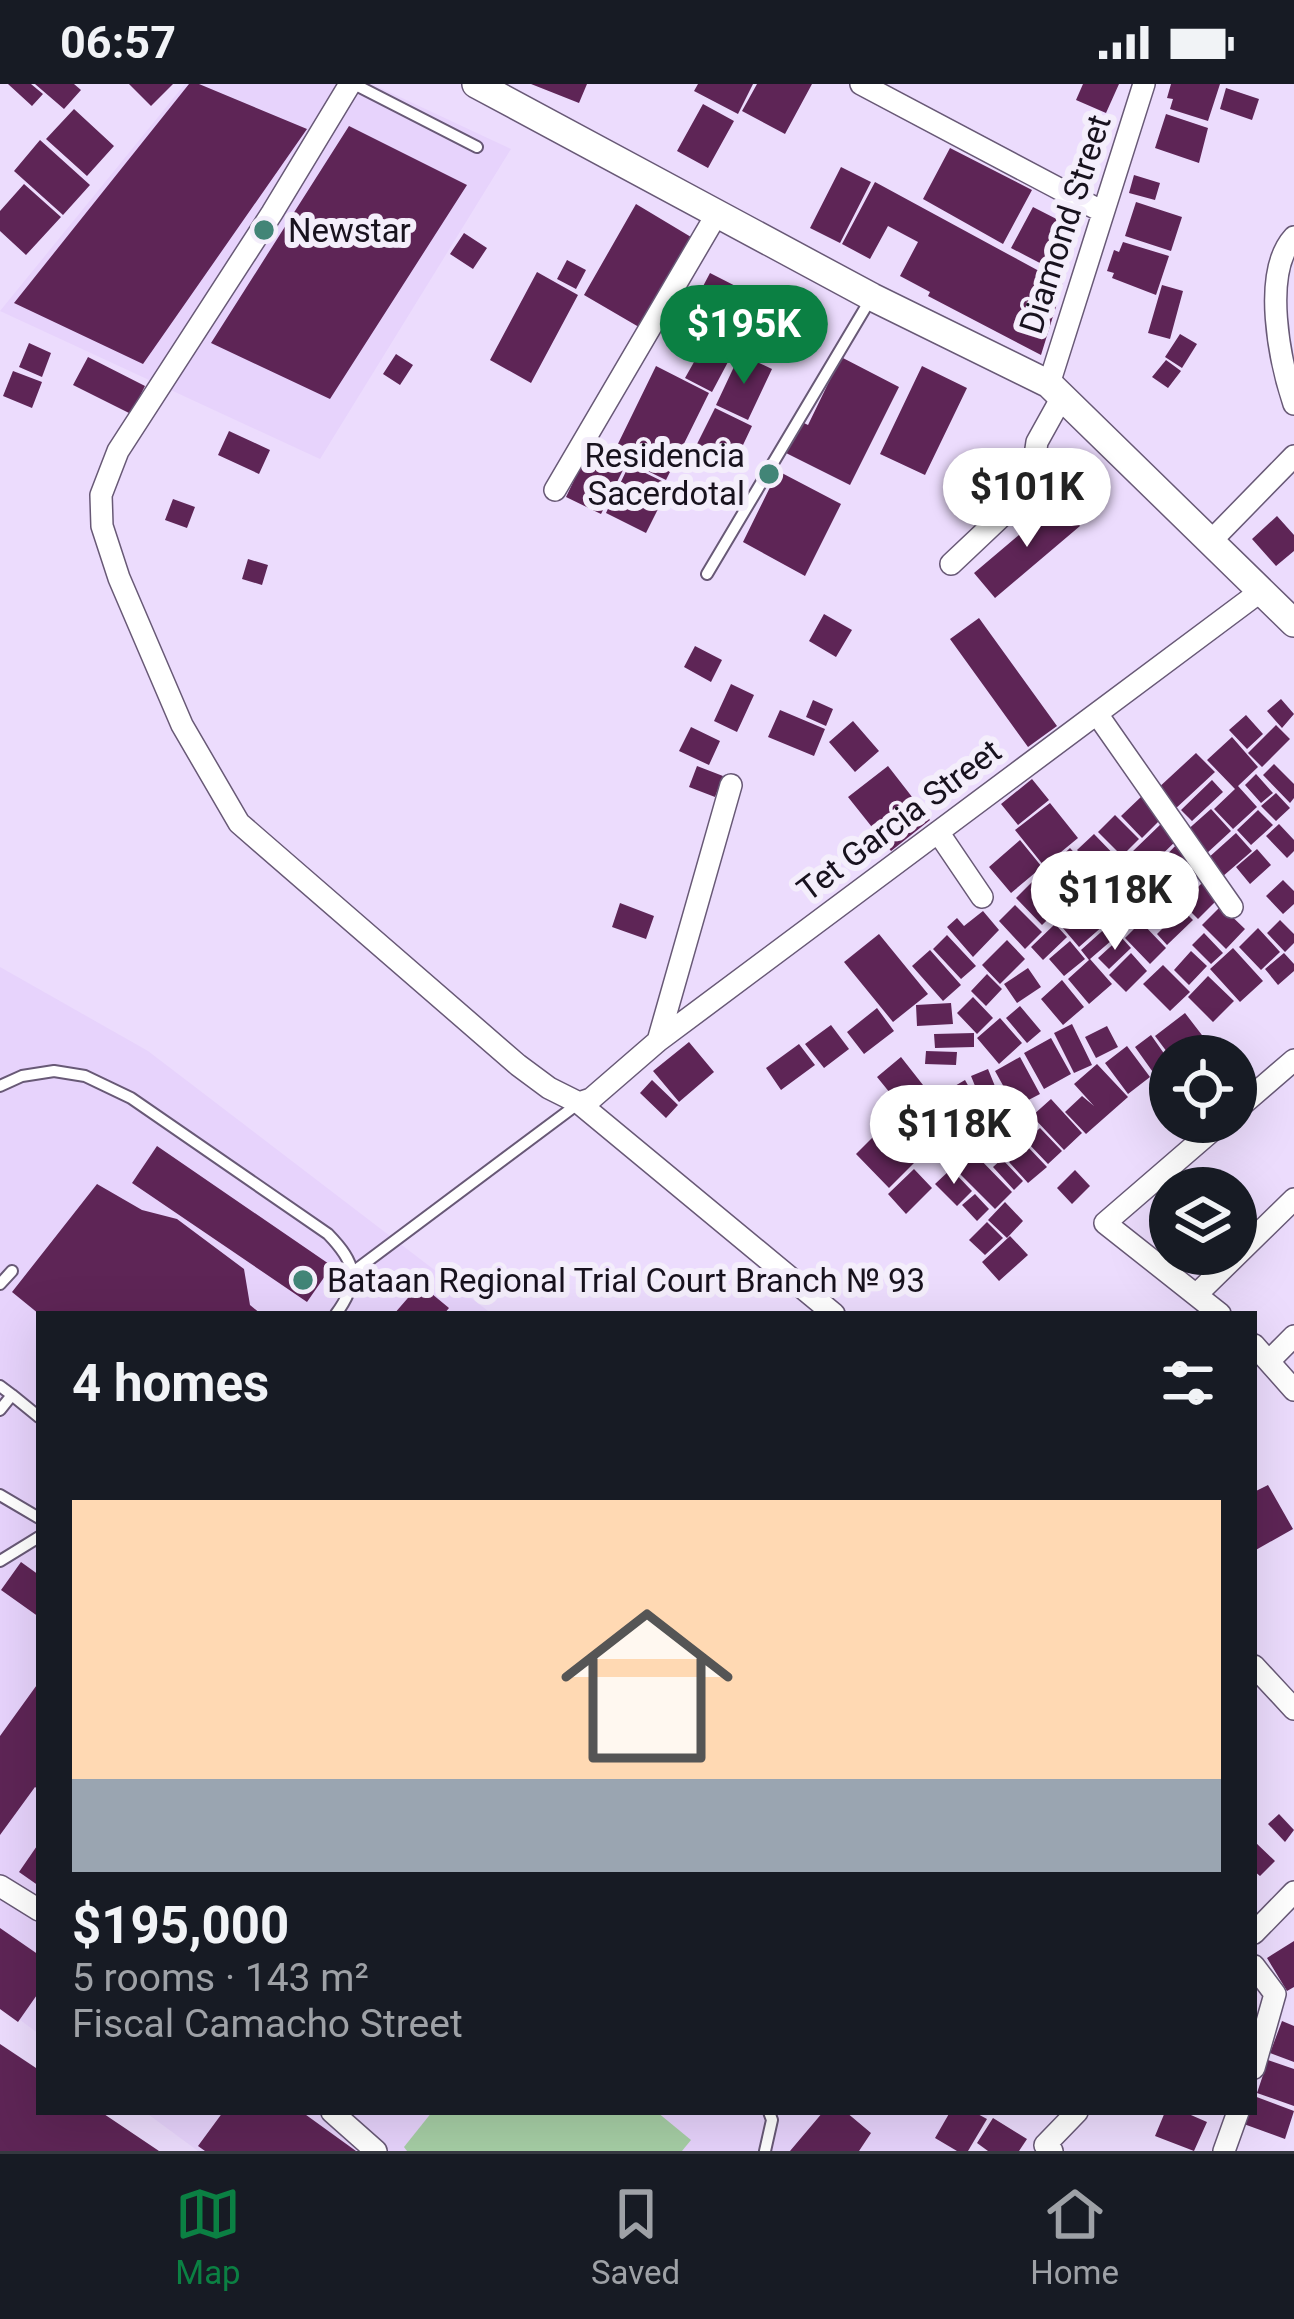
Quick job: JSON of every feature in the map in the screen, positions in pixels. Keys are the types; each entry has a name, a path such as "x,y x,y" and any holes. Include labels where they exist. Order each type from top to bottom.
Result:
{"street":[{"path":"352,84 118,452 101,495 102,526 119,578 182,724 239,823 518,1065 579,1103 830,1311"},
{"path":"476,84 872,297 1056,390 1294,623"},
{"path":"861,84 1101,211"},
{"name":"Diamond Street","path":"951,564 1022,497 1030,483 1101,211 1144,84"},
{"path":"555,490 718,212"},
{"path":"1294,237 1281,260 1277,316 1283,370 1294,404"},
{"path":"1211,541 1294,457"},
{"name":"Tet Garcia Street","path":"579,1103 591,1099 658,1042 1261,591"},
{"path":"1097,714 1232,907"},
{"path":"658,1042 730,785"},
{"path":"938,832 982,897"},
{"path":"1257,1092 1294,1060"},
{"path":"1198,1143 1105,1223 1217,1311"},
{"path":"1198,1293 1294,1198"},
{"path":"1294,1336 1262,1353 1294,1390"},
{"path":"1257,1669 1294,1709"},
{"path":"0,1886 36,1908"},
{"path":"1257,1931 1294,1892"},
{"path":"1257,1970 1275,1994 1257,2057"},
{"path":"335,2115 376,2151"},
{"path":"1052,2151 1045,2145 1074,2115"},
{"path":"1224,2151 1237,2115"}],"lane":[{"path":"352,84 476,147"},
{"path":"707,574 872,297"},
{"path":"0,1087 22,1076 54,1071 85,1076 131,1098 328,1234 348,1255 353,1272 351,1294 338,1311"},
{"path":"353,1272 579,1103"},
{"path":"0,1284 12,1271"},
{"path":"0,1386 36,1415"},
{"path":"0,1411 12,1395"},
{"path":"0,1495 36,1516"},
{"path":"0,1561 36,1539"},
{"path":"765,2151 771,2115"}],"shaded area":[{"name":"Newstar","path":"185,84 372,84 511,149 320,459 0,311"},
{"path":"0,967 148,1051 488,1311 36,1311 36,2032 0,2005"},
{"path":"149,2115 989,2115 963,2151 198,2151"}],"green space":[{"path":"430,2115 661,2115 691,2140 682,2151 407,2151 404,2147"}],"building":[{"path":"8,84 31,84 43,94 32,106"},
{"path":"35,84 74,84 81,90 64,109"},
{"path":"129,84 173,84 151,106"},
{"path":"189,84 307,129 143,364 14,303"},
{"path":"531,84 587,84 579,103"},
{"path":"698,84 753,84 738,114 694,91"},
{"path":"757,84 812,84 785,134 742,111"},
{"path":"1083,84 1119,84 1106,113 1076,100"},
{"path":"1171,84 1220,84 1208,121 1170,109"},
{"path":"1226,88 1259,99 1252,120 1220,109"},
{"path":"703,104 734,121 708,168 677,151"},
{"path":"74,109 114,146 87,176 46,139"},
{"path":"1166,114 1208,128 1199,163 1155,148"},
{"path":"349,126 467,185 330,399 211,343"},
{"path":"40,140 90,185 63,215 14,171"},
{"path":"950,148 1032,190 1003,244 923,199"},
{"path":"841,167 871,182 840,243 810,228"},
{"path":"1134,175 1160,183 1155,200 1129,193"},
{"path":"875,182 1063,284 1041,355 928,296 930,292 900,276 918,242 888,226 870,259 842,244"},
{"path":"24,184 61,217 26,255 0,231 0,211"},
{"path":"1136,202 1182,217 1171,251 1125,236"},
{"path":"636,204 696,240 644,330 584,295"},
{"path":"1033,207 1078,230 1063,275 1011,248"},
{"path":"464,233 487,248 473,269 450,254"},
{"path":"1123,242 1169,256 1156,295 1112,278 1114,273 1107,271 1114,250 1119,252"},
{"path":"567,260 586,270 576,289 557,279"},
{"path":"537,272 578,295 531,383 490,360"},
{"path":"710,273 757,297 728,353 681,328"},
{"path":"1162,285 1183,291 1170,339 1148,333"},
{"path":"1180,334 1197,344 1182,368 1165,357"},
{"path":"29,343 51,353 42,377 19,367"},
{"path":"703,346 729,360 712,392 685,378"},
{"path":"396,354 413,365 400,385 383,374"},
{"path":"740,354 772,369 748,420 716,405"},
{"path":"88,357 145,386 131,414 73,385"},
{"path":"841,357 899,387 850,485 784,452 800,421 808,425"},
{"path":"1166,360 1181,371 1168,388 1152,377"},
{"path":"656,366 709,393 666,480 613,454"},
{"path":"922,366 967,388 925,475 880,454"},
{"path":"13,371 42,382 32,408 3,396"},
{"path":"715,408 752,426 734,464 696,446"},
{"path":"229,431 270,450 259,474 218,455"},
{"path":"589,449 625,466 601,514 566,497"},
{"path":"629,465 670,485 646,533 606,513"},
{"path":"778,471 841,504 805,576 743,542"},
{"path":"173,499 195,507 187,528 165,520"},
{"path":"1059,501 1080,526 995,598 974,573"},
{"path":"1277,516 1294,535 1294,551 1276,566 1252,539"},
{"path":"248,559 268,565 262,585 242,579"},
{"path":"824,614 852,630 836,657 809,641"},
{"path":"979,618 1057,726 1028,747 950,639"},
{"path":"695,646 722,660 711,682 684,667"},
{"path":"731,684 754,695 737,732 714,721"},
{"path":"1281,699 1294,714 1282,728 1267,711"},
{"path":"813,700 833,709 826,726 806,717"},
{"path":"780,710 825,729 814,756 768,737"},
{"path":"1246,715 1263,734 1247,749 1229,730"},
{"path":"853,721 879,751 855,772 829,742"},
{"path":"1276,725 1290,739 1262,767 1248,753"},
{"path":"691,727 720,741 709,765 679,751"},
{"path":"1232,737 1258,767 1238,786 1257,807 1233,829 1214,809 1235,789 1207,760"},
{"path":"1196,753 1215,772 1174,810 1156,790"},
{"path":"1274,764 1294,784 1290,803 1263,775"},
{"path":"697,766 723,776 715,797 689,787"},
{"path":"888,766 930,820 891,851 848,797"},
{"path":"1256,774 1273,793 1261,803 1245,785"},
{"path":"1032,779 1049,800 1018,825 1001,804"},
{"path":"1212,780 1223,792 1192,821 1181,810"},
{"path":"1276,793 1290,808 1276,821 1261,806"},
{"path":"1143,795 1163,817 1142,838 1121,816"},
{"path":"1050,803 1078,838 1044,866 1015,830"},
{"path":"1211,809 1231,831 1206,854 1185,832"},
{"path":"1258,810 1273,825 1251,845 1237,830"},
{"path":"1115,815 1139,839 1122,856 1098,832"},
{"path":"1163,822 1179,838 1148,868 1132,852"},
{"path":"1279,824 1294,840 1294,851 1287,858 1266,836"},
{"path":"1236,833 1252,851 1222,877 1207,859"},
{"path":"1094,834 1122,863 1105,880 1077,850"},
{"path":"1020,840 1042,867 1011,893 989,867"},
{"path":"1179,842 1194,857 1167,885 1152,870"},
{"path":"1070,848 1083,862 1066,879 1052,865"},
{"path":"1257,849 1271,865 1250,884 1236,867"},
{"path":"1133,860 1149,876 1109,911 1095,897"},
{"path":"1087,865 1105,884 1088,900 1070,882"},
{"path":"1047,867 1074,894 1042,925 1016,898"},
{"path":"1151,877 1166,892 1125,933 1109,917"},
{"path":"1207,878 1222,895 1198,919 1182,903"},
{"path":"1283,880 1294,891 1294,904 1283,914 1266,896"},
{"path":"620,903 654,916 646,939 612,927"},
{"path":"1015,905 1042,932 1025,949 999,921"},
{"path":"1087,906 1104,925 1079,947 1062,927"},
{"path":"1221,906 1245,929 1226,949 1202,925"},
{"path":"1182,909 1193,920 1167,945 1157,934"},
{"path":"983,911 999,930 973,957 947,927 957,918 964,926"},
{"path":"1280,920 1294,934 1294,943 1285,952 1267,933"},
{"path":"1141,922 1166,948 1150,964 1125,938"},
{"path":"1055,924 1067,937 1043,960 1031,947"},
{"path":"1110,924 1119,934 1090,959 1112,984 1089,1004 1068,979 1089,960 1081,950"},
{"path":"1258,928 1280,952 1261,970 1239,947"},
{"path":"1204,933 1223,953 1211,964 1192,945"},
{"path":"879,934 928,994 893,1022 844,962"},
{"path":"947,935 976,966 961,979 933,949"},
{"path":"1121,937 1131,948 1109,969 1098,958"},
{"path":"1007,940 1025,959 1000,984 982,965"},
{"path":"1070,941 1085,959 1064,976 1049,959"},
{"path":"1233,948 1263,981 1240,1002 1210,969"},
{"path":"930,950 961,985 943,1001 912,966"},
{"path":"1191,951 1207,966 1189,985 1174,970"},
{"path":"1131,953 1147,971 1126,992 1109,975"},
{"path":"1284,953 1294,971 1278,985 1265,969"},
{"path":"1163,965 1190,992 1170,1011 1143,984"},
{"path":"1028,968 1041,987 1017,1003 1004,984"},
{"path":"987,974 1002,989 986,1006 971,991"},
{"path":"1208,976 1234,1001 1213,1022 1188,997"},
{"path":"1062,980 1084,1007 1063,1025 1041,999"},
{"path":"973,997 993,1018 977,1034 957,1013"},
{"path":"951,1003 953,1024 917,1026 916,1005"},
{"path":"1020,1006 1041,1031 1027,1043 1006,1018"},
{"path":"877,1008 894,1031 864,1054 847,1032"},
{"path":"1185,1013 1202,1035 1156,1035"},
{"path":"1000,1018 1022,1043 999,1064 977,1038"},
{"path":"1072,1024 1092,1065 1074,1073 1054,1033"},
{"path":"831,1025 849,1049 824,1068 805,1044"},
{"path":"1107,1026 1118,1047 1096,1058 1085,1037"},
{"path":"974,1033 974,1047 935,1048 934,1034"},
{"path":"1149,1036 1149,1067 1135,1047"},
{"path":"1051,1038 1071,1074 1044,1089 1024,1053"},
{"path":"689,1042 714,1072 679,1102 653,1071"},
{"path":"799,1044 815,1065 781,1090 766,1068"},
{"path":"1127,1046 1149,1078 1128,1094 1105,1063"},
{"path":"926,1051 957,1052 956,1065 925,1064"},
{"path":"901,1057 923,1085 899,1104 877,1077"},
{"path":"1020,1057 1040,1094 1015,1107 995,1071"},
{"path":"1097,1064 1128,1097 1086,1134 1065,1112 1082,1096 1094,1106 1074,1084"},
{"path":"988,1069 1003,1106 986,1113 971,1076"},
{"path":"652,1080 678,1105 666,1118 640,1093"},
{"path":"965,1080 979,1105 962,1115 948,1090"},
{"path":"944,1093 962,1122 944,1133 926,1103"},
{"path":"1051,1099 1082,1133 1064,1150 1032,1116"},
{"path":"919,1104 943,1134 917,1155 893,1125"},
{"path":"883,1127 916,1161 889,1188 856,1154"},
{"path":"960,1128 975,1147 951,1166 936,1147"},
{"path":"1040,1128 1062,1151 1048,1164 1026,1141"},
{"path":"157,1146 332,1266 307,1302 132,1183"},
{"path":"1027,1146 1047,1167 1028,1183 1009,1162"},
{"path":"975,1154 1012,1192 995,1209 957,1171"},
{"path":"1002,1159 1023,1181 1014,1190 993,1167"},
{"path":"914,1169 932,1188 906,1214 888,1194"},
{"path":"951,1169 972,1191 957,1206 935,1184"},
{"path":"1075,1170 1090,1186 1072,1204 1057,1188"},
{"path":"97,1184 142,1210 177,1219 244,1269 250,1305 257,1311 36,1312 12,1292"},
{"path":"975,1194 989,1209 977,1221 962,1205"},
{"path":"1005,1202 1023,1221 1007,1238 988,1220"},
{"path":"987,1222 1003,1238 985,1255 969,1240"},
{"path":"1010,1236 1028,1255 999,1281 982,1262"},
{"path":"420,1284 449,1308 446,1311 397,1311"},
{"path":"1268,1485 1293,1529 1257,1549 1257,1490"},
{"path":"21,1562 36,1573 36,1615 1,1590"},
{"path":"36,1686 36,1788 0,1835 0,1736"},
{"path":"1279,1814 1294,1830 1285,1842 1268,1824"},
{"path":"1257,1844 1275,1861 1260,1876 1257,1874"},
{"path":"36,1847 36,1884 19,1872"},
{"path":"0,1928 36,1953 36,1996 18,2022 0,2009"},
{"path":"1294,1941 1294,1987 1287,1991 1267,1958"},
{"path":"1282,2021 1294,2026 1294,2062 1270,2053"},
{"path":"0,2044 36,2068 36,2115 105,2115 159,2151 0,2151"},
{"path":"1268,2060 1294,2069 1294,2106 1257,2093"},
{"path":"1257,2097 1294,2111 1285,2139 1241,2123 1244,2115 1257,2115"},
{"path":"221,2115 306,2115 356,2151 205,2151 198,2146"},
{"path":"820,2115 850,2115 871,2133 859,2151 790,2151"},
{"path":"948,2115 987,2119 968,2151 957,2151 935,2138"},
{"path":"1164,2115 1191,2115 1207,2122 1194,2151 1155,2136"},
{"path":"993,2118 1027,2139 1019,2151 988,2151 977,2143"}],"place":[{"name":"Newstar","path":"264,230"},
{"name":"Residencia Sacerdotal","path":"769,474"},
{"name":"Bataan Regional Trial Court Branch № 93","path":"303,1280"}]}
